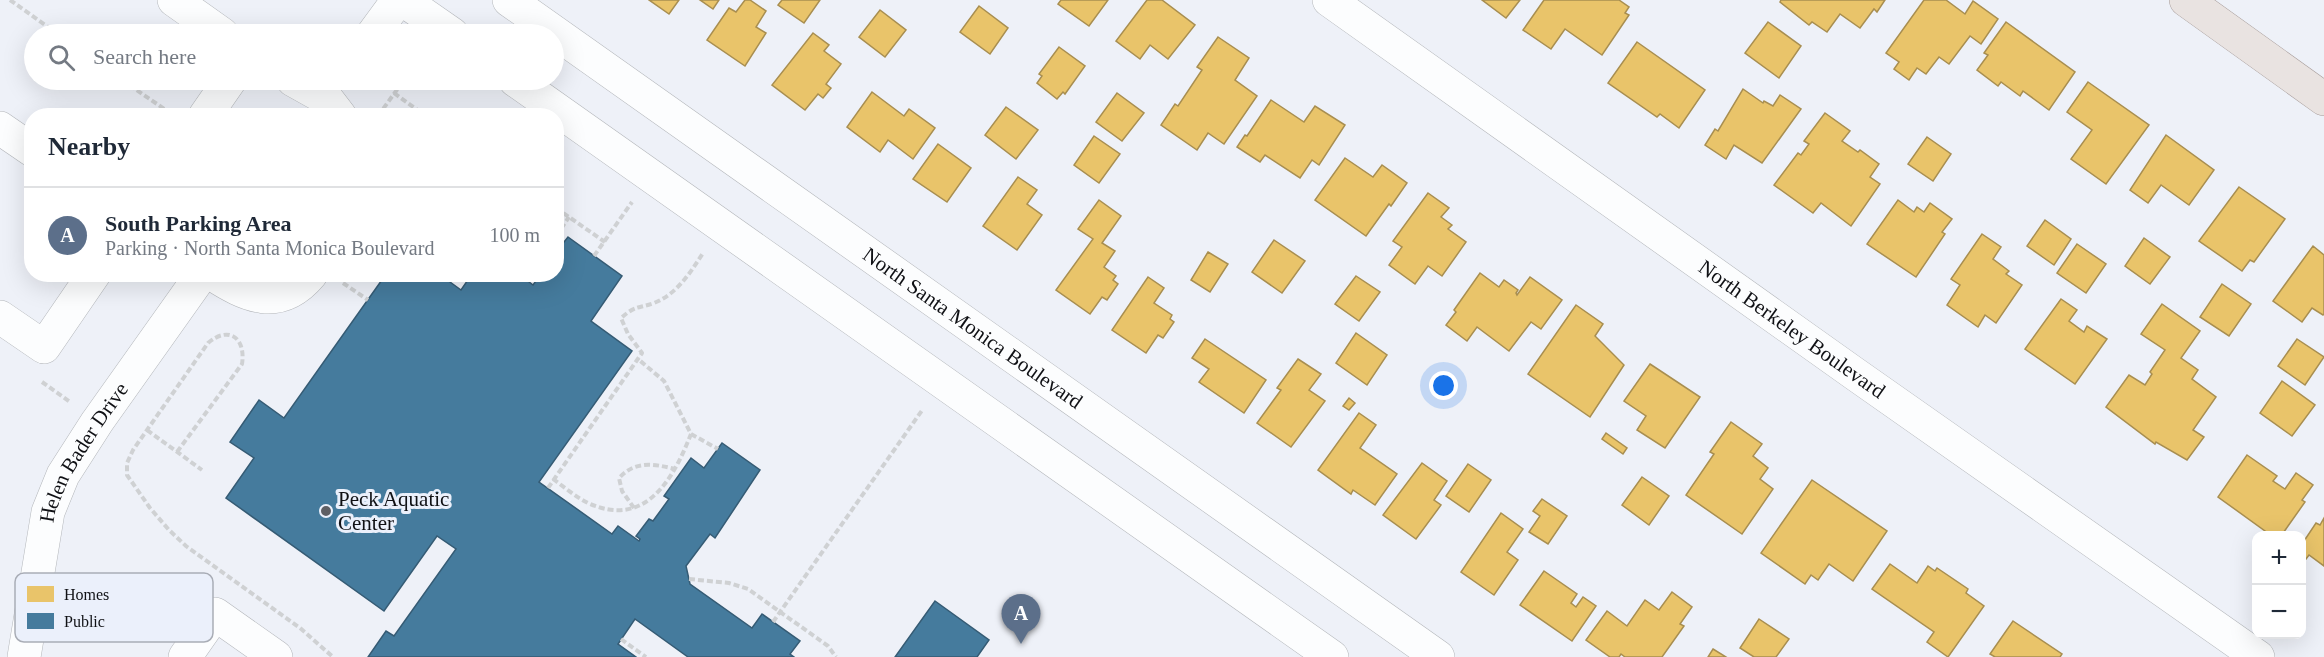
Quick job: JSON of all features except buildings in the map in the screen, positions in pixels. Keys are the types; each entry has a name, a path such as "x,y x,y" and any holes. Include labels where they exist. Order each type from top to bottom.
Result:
{"main road":[{"path":"2186,0 2324,99"}],"street":[{"path":"174,0 208,24"},
{"path":"380,24 398,0"},
{"path":"403,0 438,24"},
{"name":"North Santa Monica Boulevard","path":"509,0 542,24"},
{"name":"North Berkeley Boulevard","path":"1329,0 1855,374 2259,657"},
{"name":"North Santa Monica Boulevard","path":"564,40 1398,646 1438,657"},
{"path":"210,108 223,90"},
{"path":"310,90 331,102"},
{"path":"529,90 555,108"},
{"path":"564,115 1332,657"},
{"path":"0,128 24,144"},
{"path":"0,317 44,347 89,282"},
{"name":"Helen Bader Drive","path":"38,573 48,512 63,475 97,422 196,282"},
{"path":"225,282 247,295 259,297 278,295 305,282"},
{"path":"213,617 215,614 276,657"},
{"name":"Helen Bader Drive","path":"24,657 26,642"},
{"path":"185,657 195,642"}],"path":[{"path":"10,0 44,24"},
{"path":"136,90 162,108"},
{"path":"384,108 396,90"},
{"path":"394,93 415,108"},
{"path":"594,256 634,199"},
{"path":"564,213 604,242"},
{"path":"564,225 570,217"},
{"path":"548,488 642,353 628,334 621,318 634,307 655,302 676,290 705,250"},
{"path":"343,283 368,300"},
{"path":"177,452 242,364 242,346 236,338 226,334 216,336 208,343 133,450 127,463 127,475 150,508 186,546 300,628 333,657"},
{"path":"638,359 664,381 691,434 718,449"},
{"path":"35,376 133,450"},
{"path":"773,622 926,406"},
{"path":"147,430 202,470"},
{"path":"554,479 586,502 599,507 617,511 634,508 648,501 661,490 675,469 691,434"},
{"path":"634,508 622,491 619,477 628,469 641,465 654,464 675,469"},
{"path":"689,579 741,586 828,646 836,657"},
{"path":"621,639 646,657"}],"place":[{"name":"Peck Aquatic Center","path":"326,511"},
{"name":"South Parking Area","path":"1021,644"}]}
